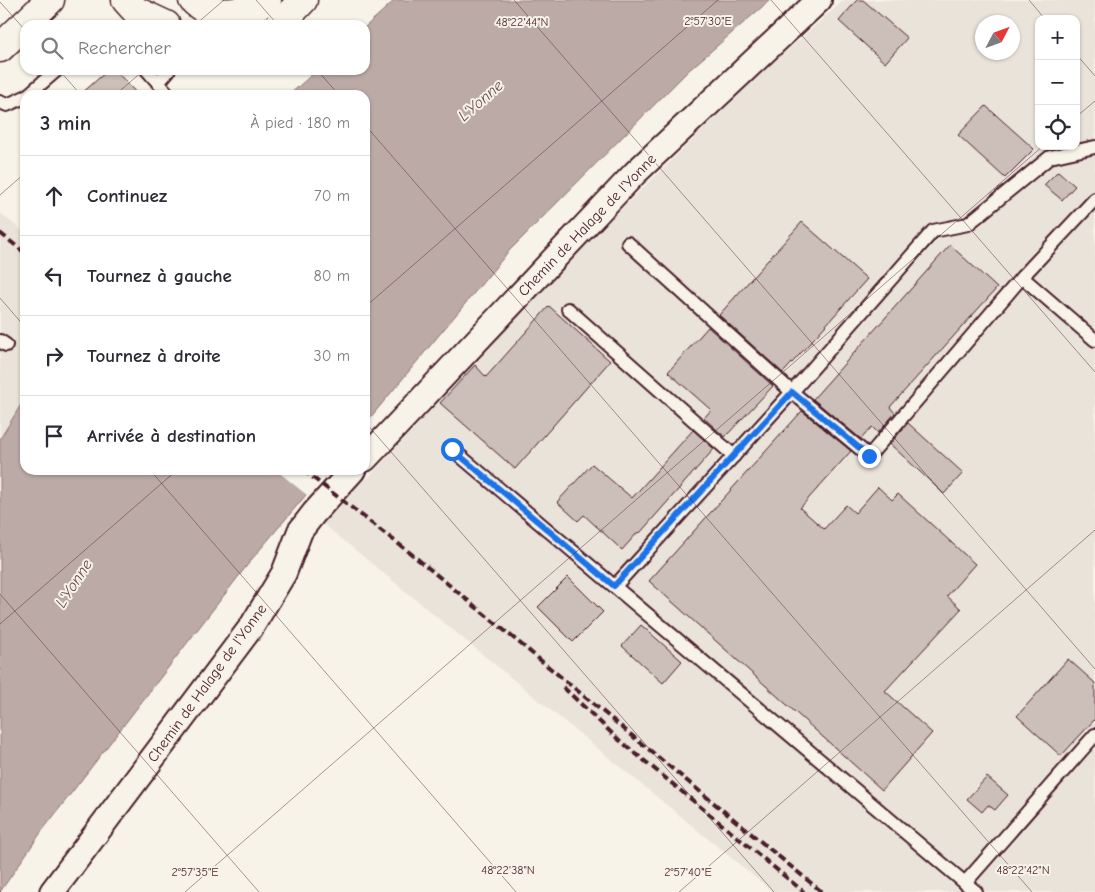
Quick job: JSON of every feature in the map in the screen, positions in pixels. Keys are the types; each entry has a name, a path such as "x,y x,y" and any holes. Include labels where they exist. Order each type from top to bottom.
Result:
{"main road":[{"path":"29,20 50,0"},
{"path":"126,0 136,11 155,20"},
{"path":"193,0 200,8 231,13 260,6 268,0"},
{"path":"284,20 303,0"},
{"path":"0,48 20,29"}],"street":[{"name":"Chemin de Halage de l'Yonne","path":"370,454 635,173 820,0"},
{"name":"Chemin de Halage de l'Yonne","path":"52,892 252,626 284,573 300,532 314,512 348,475"}],"lane":[{"path":"34,90 51,75"},
{"path":"151,75 164,90"},
{"path":"158,83 165,75"},
{"path":"0,102 7,105 20,99"},
{"path":"614,586 792,392 933,231 968,224 1050,157 1095,147"},
{"path":"628,243 792,392 869,456 1022,277 1095,199"},
{"path":"1022,277 1095,340"},
{"path":"568,309 734,456"},
{"path":"452,449 976,892"},
{"path":"965,883 1095,735"}],"shaded area":[{"path":"844,0 1095,0 1095,892 773,892 316,518 356,475 362,475 367,479 578,251 753,81"},
{"path":"0,213 20,229 20,406 0,439"}],"water":[{"name":"L'Yonne","path":"395,0 770,0 688,71 509,251 370,418 370,90 295,90 311,75 370,75 370,22"},
{"name":"L'Yonne","path":"20,406 20,475 323,475 252,559 42,831 0,892 0,439"}],"pier":[{"path":"282,475 325,475 308,496"}],"building":[{"path":"857,0 863,0 907,38 885,63 839,21"},
{"path":"102,75 120,75 133,90 86,90"},
{"path":"986,106 1034,149 1005,178 958,135"},
{"path":"1058,171 1075,186 1062,200 1044,185"},
{"path":"802,222 867,279 783,373 719,315"},
{"path":"950,245 997,288 890,407 895,413 878,433 872,427 861,439 813,399"},
{"path":"549,306 610,361 515,469 440,403 475,365 486,377"},
{"path":"708,327 773,386 725,437 704,418 711,410 668,372"},
{"path":"802,411 851,451 800,508 824,529 846,505 855,513 878,487 892,500 898,494 975,564 947,596 961,609 885,691 932,733 882,790 649,581"},
{"path":"908,423 963,473 944,494 890,444"},
{"path":"693,430 714,449 640,533 638,532 622,550 584,515 578,521 557,502 592,464 632,498"},
{"path":"568,577 603,612 573,642 538,607"},
{"path":"641,625 682,661 663,683 622,646"},
{"path":"1068,659 1095,683 1095,719 1061,756 1017,716"},
{"path":"987,777 1008,795 995,810 988,805 982,812 967,799"}],"railway":[{"path":"0,233 20,249"},
{"path":"309,475 409,552 822,892"},
{"path":"563,687 618,739 804,892"}],"route":[{"path":"452,449 614,586 792,392 869,456"}]}
